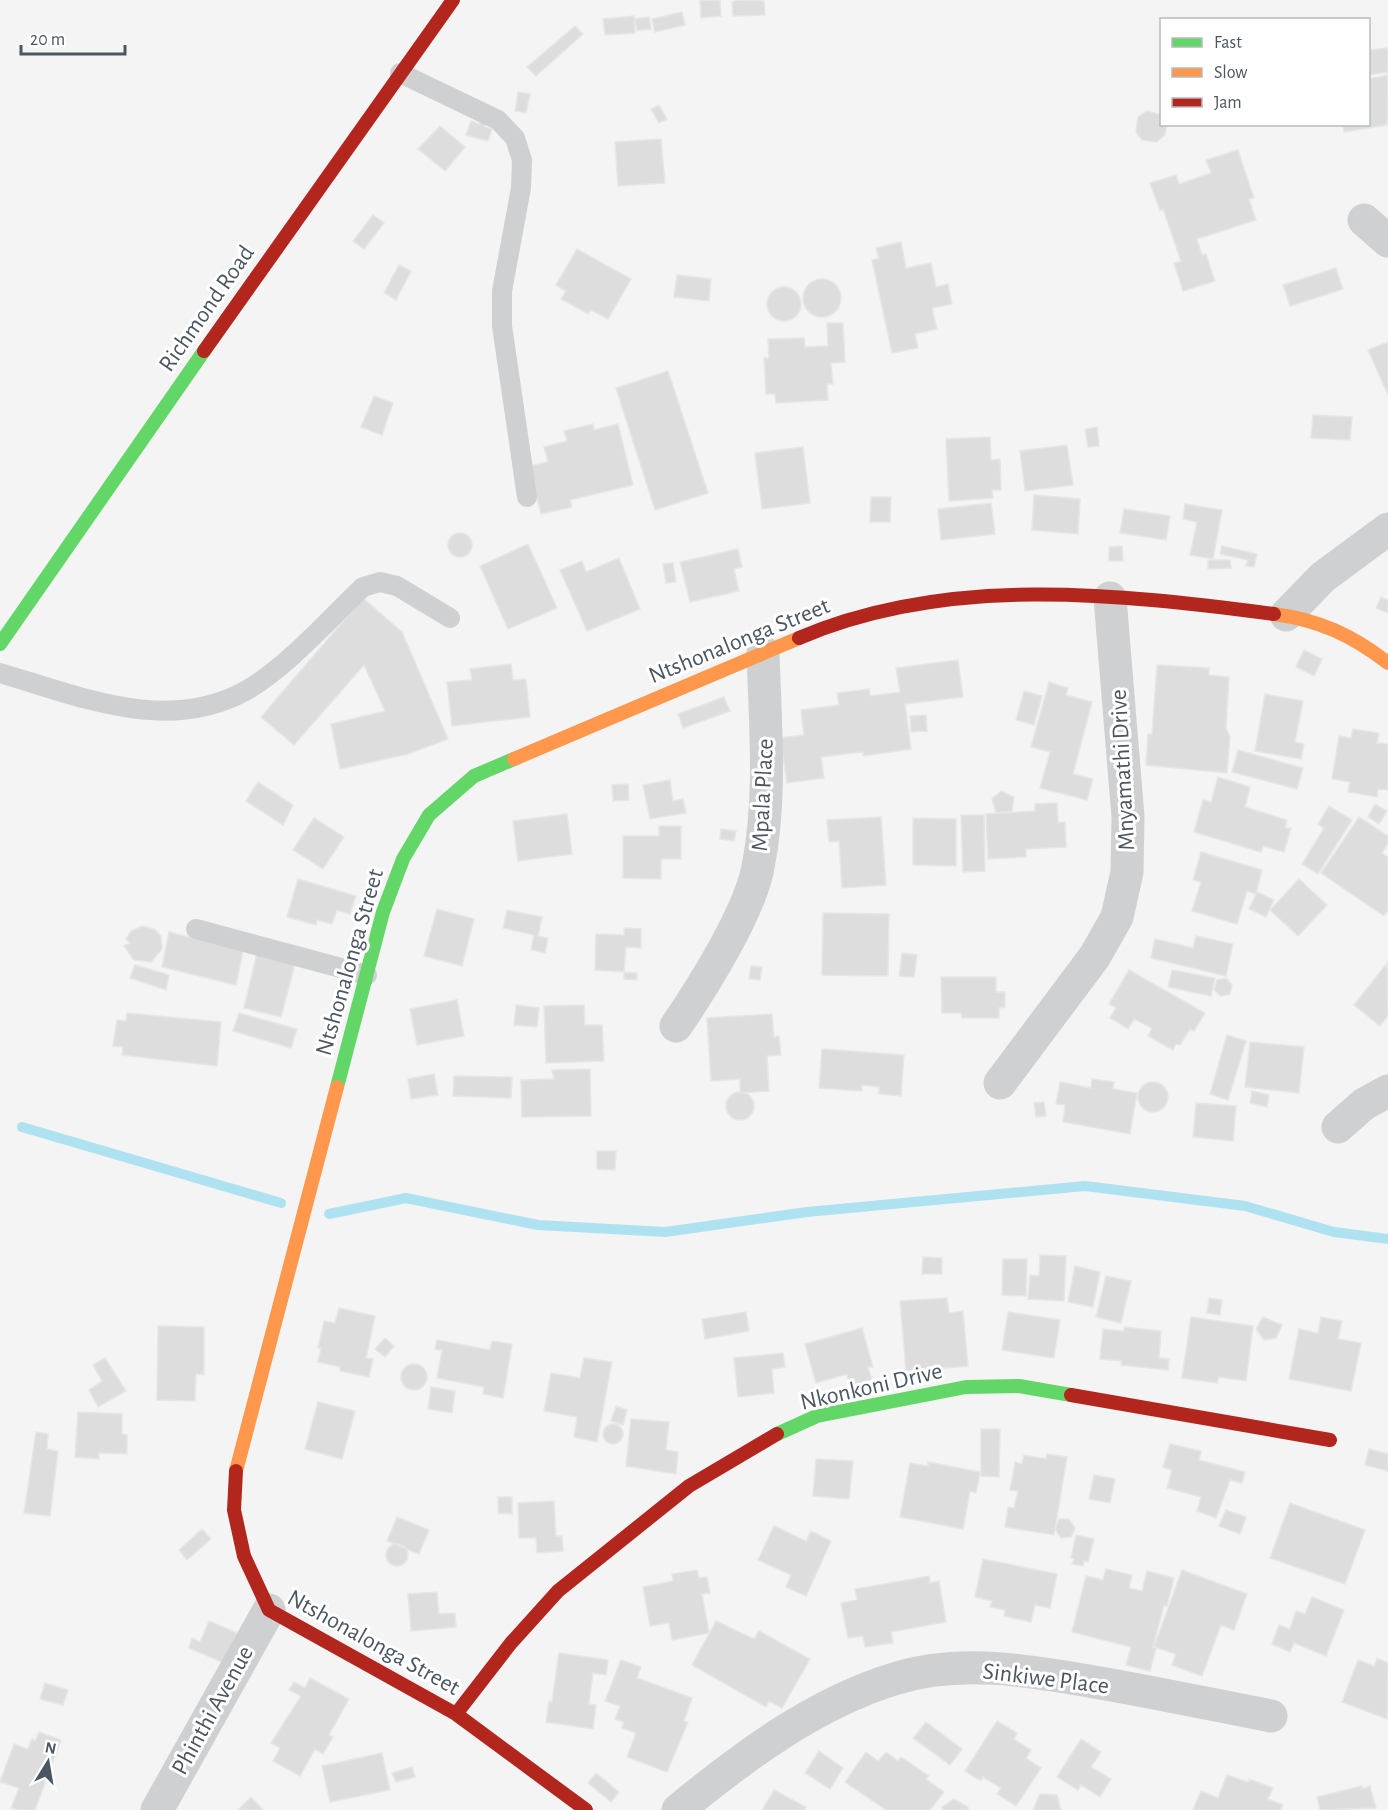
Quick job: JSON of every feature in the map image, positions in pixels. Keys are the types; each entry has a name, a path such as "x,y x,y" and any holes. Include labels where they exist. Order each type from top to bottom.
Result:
{"main road":[{"name":"Richmond Road","path":"0,644 298,215 453,0"},
{"name":"Ntshonalonga Street","path":"585,1810 456,1714 268,1610 244,1556 234,1510 235,1473 383,912 403,860 429,814 474,776 833,623 896,607 958,599 1020,596 1110,598 1286,615 1328,625 1362,643 1388,663"},
{"name":"Nkonkoni Drive","path":"456,1714 511,1643 558,1591 689,1486 762,1441 817,1416 966,1387 1019,1386 1330,1440"}],"street":[{"path":"1286,615 1323,577 1388,530"},
{"name":"Mnyamathi Drive","path":"1000,1083 1095,956 1117,917 1124,883 1128,817 1110,598"},
{"name":"Mpala Place","path":"676,1026 692,1004 741,914 758,870 765,819 763,652"},
{"path":"1338,1127 1365,1104 1388,1091"},
{"name":"Phinthi Avenue","path":"157,1810 268,1610"},
{"name":"Sinkiwe Place","path":"678,1810 723,1773 793,1725 847,1698 896,1678 963,1668 1026,1671 1271,1716"}],"lane":[{"path":"400,73 498,120 515,138 522,160 521,188 502,291 502,326 527,498"},
{"path":"0,673 135,710 175,712 212,704 247,690 281,664 363,587 380,582 397,586 450,618"},
{"path":"196,929 367,975"}],"building":[{"path":"700,0 720,0 721,16 701,18"},
{"path":"737,0 764,1 765,15 733,16 732,2"},
{"path":"682,12 685,25 655,32 652,19"},
{"path":"634,16 635,33 605,35 603,19"},
{"path":"649,17 651,29 637,31 635,19"},
{"path":"575,26 583,34 536,76 527,67"},
{"path":"1388,48 1388,72 1370,75 1370,50"},
{"path":"1388,75 1387,125 1344,132 1343,126 1370,126 1370,79"},
{"path":"518,92 530,94 526,113 515,111"},
{"path":"659,105 667,119 659,123 651,109"},
{"path":"1147,111 1160,114 1160,126 1167,126 1165,135 1157,142 1142,140 1136,132 1138,117"},
{"path":"480,120 486,122 485,127 492,129 488,141 466,135 471,121 479,124"},
{"path":"440,126 465,147 445,171 418,149"},
{"path":"661,139 665,183 618,186 615,142"},
{"path":"1238,150 1254,198 1249,199 1256,220 1197,239 1202,255 1206,254 1215,281 1183,291 1174,263 1181,261 1163,209 1160,211 1150,183 1176,175 1179,184 1211,173 1206,160"},
{"path":"373,215 384,223 364,249 353,241"},
{"path":"901,242 906,268 931,263 936,287 948,284 952,304 932,308 937,329 915,334 918,348 892,353 872,260 879,258 876,248"},
{"path":"577,249 631,279 608,319 591,310 588,314 561,299 566,291 556,285"},
{"path":"399,265 411,271 396,300 384,293"},
{"path":"1336,268 1343,289 1290,306 1283,285"},
{"path":"677,275 711,279 709,301 674,297"},
{"path":"822,279 835,285 841,298 835,311 822,317 809,311 803,298 809,285"},
{"path":"784,287 796,292 801,304 796,316 784,321 772,316 767,304 772,292"},
{"path":"827,323 843,323 845,362 831,363 833,384 827,384 828,400 776,403 775,394 766,394 764,358 769,358 768,339 804,338 805,347 828,346"},
{"path":"1388,342 1388,395 1368,350"},
{"path":"668,371 708,493 655,510 616,388"},
{"path":"374,396 393,403 382,435 361,427"},
{"path":"1313,415 1352,417 1350,440 1311,438"},
{"path":"593,424 594,430 618,424 633,485 570,500 572,507 541,514 529,466 548,462 544,447 567,441 564,431"},
{"path":"1097,427 1099,446 1088,447 1085,429"},
{"path":"990,437 991,460 1000,459 1001,490 992,490 993,498 949,501 946,439"},
{"path":"1067,445 1073,485 1025,491 1020,451"},
{"path":"803,447 810,503 762,509 755,453"},
{"path":"1034,495 1080,499 1078,534 1032,530"},
{"path":"871,497 891,497 890,522 870,522"},
{"path":"991,503 995,534 941,540 938,509"},
{"path":"1185,504 1222,510 1213,559 1190,555 1197,522 1183,519"},
{"path":"1124,509 1170,516 1166,540 1120,533"},
{"path":"460,533 465,534 471,540 471,550 465,556 460,557 455,556 449,550 448,545 449,540 455,534"},
{"path":"528,544 557,608 508,629 480,566"},
{"path":"1122,546 1123,561 1109,561 1109,547"},
{"path":"1222,546 1257,554 1254,567 1246,566 1248,560 1220,554"},
{"path":"738,549 742,567 734,569 739,591 690,602 680,562"},
{"path":"619,558 640,609 587,631 560,570 582,561 586,572"},
{"path":"1208,560 1230,560 1231,568 1208,569"},
{"path":"673,563 676,582 666,583 663,564"},
{"path":"1381,597 1388,600 1388,613 1376,608"},
{"path":"363,598 402,632 448,739 408,754 340,769 331,724 385,711 364,665 294,745 261,717"},
{"path":"1304,650 1322,659 1314,676 1296,667"},
{"path":"958,660 963,697 905,704 911,749 864,756 863,752 821,757 824,778 787,783 780,738 804,735 801,710 839,705 837,693 869,689 870,696 900,692 896,668"},
{"path":"511,664 513,680 526,679 530,717 452,726 447,682 472,680 470,669"},
{"path":"1157,665 1209,668 1209,675 1229,677 1226,728 1230,737 1227,773 1146,765 1148,734 1152,734"},
{"path":"1049,682 1068,688 1066,695 1092,702 1073,774 1093,779 1087,800 1040,788 1050,752 1031,747"},
{"path":"1024,691 1042,696 1034,725 1016,720"},
{"path":"1265,694 1303,701 1295,742 1304,744 1301,759 1255,751"},
{"path":"724,697 730,711 683,728 678,714"},
{"path":"926,715 927,731 911,732 910,716"},
{"path":"1353,729 1379,733 1377,743 1388,744 1388,790 1378,789 1377,797 1348,792 1350,782 1332,779 1339,736 1351,738"},
{"path":"1238,750 1303,768 1297,789 1232,772"},
{"path":"1218,777 1250,787 1245,807 1287,820 1285,828 1291,828 1284,852 1263,846 1261,852 1194,832 1203,800 1211,802"},
{"path":"670,780 673,801 683,799 686,813 650,819 643,785"},
{"path":"258,782 293,805 283,825 246,801"},
{"path":"628,784 629,800 613,801 612,785"},
{"path":"1001,791 1014,797 1012,811 996,813 992,799"},
{"path":"1057,803 1058,823 1065,822 1066,847 1026,849 1026,857 988,859 986,814 1035,811 1035,804"},
{"path":"1375,804 1387,811 1379,824 1368,817"},
{"path":"1329,806 1352,820 1318,874 1302,864 1324,828 1318,824"},
{"path":"567,814 572,854 518,861 513,821"},
{"path":"961,815 984,815 985,871 963,872"},
{"path":"881,817 886,885 842,888 839,841 829,842 827,820"},
{"path":"1359,817 1388,836 1388,843 1382,853 1388,857 1388,910 1384,916 1321,873"},
{"path":"314,818 344,837 323,869 293,850"},
{"path":"913,818 956,819 956,866 913,865"},
{"path":"659,826 681,826 681,859 661,859 661,879 623,878 623,836 659,836"},
{"path":"721,829 736,831 734,841 720,839"},
{"path":"1201,852 1262,870 1256,894 1247,891 1237,924 1192,911 1201,882 1193,880"},
{"path":"298,879 356,896 350,914 337,910 332,924 317,920 316,925 287,917"},
{"path":"1299,879 1327,905 1298,936 1270,910"},
{"path":"1257,892 1274,900 1266,917 1249,909"},
{"path":"437,909 474,919 462,966 424,956"},
{"path":"507,910 542,917 538,936 548,938 545,953 531,950 534,935 503,928"},
{"path":"823,913 889,914 888,976 822,975"},
{"path":"142,926 154,929 161,936 162,949 151,962 134,960 124,946 130,943 126,939 131,931"},
{"path":"624,928 641,929 641,948 626,947 624,972 595,970 596,934 624,935"},
{"path":"169,932 243,951 236,985 162,967"},
{"path":"1196,936 1233,944 1226,976 1151,958 1155,939 1193,948"},
{"path":"257,953 295,964 281,1017 244,1008"},
{"path":"902,953 917,955 914,977 899,976"},
{"path":"1387,963 1388,1016 1380,1026 1354,1005"},
{"path":"135,965 169,975 166,990 130,978"},
{"path":"751,966 762,967 760,980 749,979"},
{"path":"1129,970 1205,1013 1194,1031 1190,1029 1180,1045 1176,1044 1173,1050 1148,1036 1152,1028 1134,1019 1128,1029 1110,1018 1116,1008 1109,1004"},
{"path":"1172,970 1215,978 1211,996 1168,987"},
{"path":"624,972 637,973 637,980 624,979"},
{"path":"941,977 996,977 996,992 1005,992 1005,1007 999,1008 999,1018 962,1018 961,1013 942,1013"},
{"path":"1226,978 1232,985 1230,994 1221,996 1214,990 1217,980"},
{"path":"457,1000 464,1036 417,1045 410,1009"},
{"path":"516,1005 539,1008 537,1027 514,1025"},
{"path":"584,1005 585,1025 602,1025 604,1061 546,1063 544,1006"},
{"path":"127,1013 221,1022 217,1066 122,1055 123,1047 113,1046 117,1020 126,1021"},
{"path":"239,1013 297,1029 291,1048 233,1031"},
{"path":"772,1014 774,1037 779,1036 781,1055 767,1056 769,1091 740,1093 740,1079 711,1081 707,1018"},
{"path":"1227,1035 1246,1041 1228,1100 1210,1094"},
{"path":"1250,1042 1304,1047 1299,1093 1245,1087"},
{"path":"822,1049 904,1055 901,1096 879,1094 879,1087 862,1085 862,1091 819,1088"},
{"path":"590,1069 591,1116 522,1117 521,1080 554,1079 552,1070"},
{"path":"434,1074 438,1095 411,1099 408,1079"},
{"path":"454,1076 512,1077 511,1098 453,1096"},
{"path":"1092,1079 1114,1082 1113,1089 1137,1093 1130,1134 1063,1122 1065,1105 1056,1104 1060,1082 1091,1088"},
{"path":"1153,1082 1164,1086 1168,1097 1164,1108 1153,1112 1142,1108 1138,1097 1142,1086"},
{"path":"1252,1091 1269,1095 1267,1107 1250,1103"},
{"path":"740,1092 750,1096 754,1106 750,1116 740,1120 730,1116 726,1106 730,1096"},
{"path":"1044,1102 1046,1116 1036,1117 1034,1103"},
{"path":"1196,1103 1236,1106 1233,1141 1193,1137"},
{"path":"597,1151 616,1151 615,1170 597,1169"},
{"path":"1040,1255 1066,1256 1064,1301 1028,1299 1030,1275 1039,1276"},
{"path":"923,1257 942,1258 942,1274 922,1274"},
{"path":"1003,1259 1027,1259 1026,1296 1002,1295"},
{"path":"1075,1266 1100,1272 1093,1307 1068,1302"},
{"path":"1106,1276 1131,1281 1121,1323 1096,1317"},
{"path":"947,1298 949,1313 963,1311 968,1366 906,1371 900,1301"},
{"path":"1209,1298 1222,1300 1220,1315 1207,1313"},
{"path":"339,1308 375,1316 366,1358 373,1359 369,1377 340,1371 340,1367 318,1362 321,1348 318,1348 324,1321 335,1323"},
{"path":"746,1312 749,1331 705,1339 702,1319"},
{"path":"1008,1312 1060,1320 1054,1358 1002,1350"},
{"path":"1191,1317 1253,1326 1246,1381 1219,1377 1217,1383 1182,1378"},
{"path":"1263,1317 1282,1325 1276,1338 1264,1340 1256,1329"},
{"path":"1321,1317 1342,1321 1338,1339 1361,1343 1351,1391 1289,1379 1299,1329 1318,1333"},
{"path":"158,1326 204,1327 204,1375 196,1374 195,1401 157,1400"},
{"path":"1124,1327 1161,1331 1159,1358 1169,1359 1168,1370 1121,1365 1122,1361 1100,1359 1103,1329 1124,1331"},
{"path":"862,1328 873,1367 868,1367 872,1380 850,1387 847,1374 816,1383 805,1344"},
{"path":"385,1338 394,1346 385,1357 375,1349"},
{"path":"437,1340 490,1350 492,1341 512,1344 503,1398 483,1394 484,1387 437,1378 442,1350 435,1349"},
{"path":"783,1353 785,1367 772,1369 774,1393 738,1397 734,1358"},
{"path":"105,1358 126,1391 98,1407 89,1390 102,1381 93,1365"},
{"path":"584,1358 612,1362 597,1442 574,1437 577,1417 544,1411 551,1373 580,1378"},
{"path":"414,1364 423,1368 427,1377 423,1386 414,1390 405,1386 401,1377 405,1368"},
{"path":"431,1387 455,1391 452,1413 428,1409"},
{"path":"318,1402 355,1411 342,1459 305,1449"},
{"path":"616,1406 627,1410 623,1425 611,1421"},
{"path":"78,1412 122,1414 122,1434 127,1435 127,1454 99,1453 99,1459 75,1457"},
{"path":"631,1419 669,1422 666,1450 678,1452 676,1474 626,1466"},
{"path":"613,1424 620,1427 623,1434 620,1441 613,1444 606,1441 603,1434 606,1427"},
{"path":"981,1429 1000,1429 999,1477 981,1476"},
{"path":"36,1432 48,1434 47,1449 58,1451 50,1516 24,1513"},
{"path":"1170,1444 1201,1451 1199,1460 1245,1472 1242,1483 1230,1480 1216,1518 1197,1511 1201,1497 1167,1488 1172,1470 1163,1467"},
{"path":"1369,1449 1388,1454 1388,1471 1365,1465"},
{"path":"1047,1454 1067,1457 1054,1535 1005,1527 1008,1507 1014,1508 1018,1491 1010,1490 1015,1462 1022,1464 1024,1455 1046,1459"},
{"path":"816,1459 853,1461 849,1499 813,1496"},
{"path":"928,1462 980,1472 976,1493 970,1491 963,1529 900,1517 910,1463 928,1466"},
{"path":"1094,1475 1115,1479 1110,1503 1089,1499"},
{"path":"498,1497 512,1497 512,1514 498,1513"},
{"path":"554,1501 556,1536 562,1536 563,1551 537,1553 536,1538 519,1538 518,1503"},
{"path":"1290,1503 1365,1530 1345,1584 1270,1558"},
{"path":"1226,1510 1246,1517 1240,1534 1219,1526"},
{"path":"397,1517 429,1530 419,1554 387,1541"},
{"path":"1059,1519 1069,1519 1075,1528 1071,1537 1061,1538 1055,1529"},
{"path":"774,1526 806,1541 811,1531 831,1541 806,1596 786,1587 791,1575 758,1560"},
{"path":"202,1529 211,1539 187,1560 179,1550"},
{"path":"1076,1535 1094,1539 1088,1562 1084,1561 1083,1566 1072,1564 1074,1559 1071,1558"},
{"path":"397,1544 405,1547 408,1555 405,1563 397,1566 389,1563 386,1555 389,1547"},
{"path":"983,1559 1057,1574 1050,1608 1035,1605 1031,1622 1004,1616 1005,1610 990,1607 992,1601 975,1597"},
{"path":"1106,1569 1132,1575 1129,1588 1142,1591 1147,1571 1174,1578 1153,1647 1156,1648 1150,1671 1126,1665 1131,1647 1072,1632 1086,1576 1103,1580"},
{"path":"697,1570 699,1578 707,1577 710,1593 702,1594 709,1633 672,1640 669,1623 650,1626 643,1587 673,1581 672,1574"},
{"path":"1182,1570 1247,1594 1234,1630 1221,1625 1202,1676 1172,1665 1176,1654 1154,1647"},
{"path":"929,1576 930,1583 939,1581 946,1622 891,1632 893,1643 865,1647 863,1636 848,1638 841,1603 857,1600 855,1589"},
{"path":"437,1592 439,1614 455,1613 456,1627 411,1631 408,1594"},
{"path":"1312,1597 1344,1610 1326,1656 1294,1643 1290,1652 1272,1644 1279,1625 1290,1629 1296,1611 1305,1614"},
{"path":"209,1621 237,1633 224,1663 189,1648 192,1638 200,1642"},
{"path":"716,1621 754,1639 759,1631 810,1659 782,1708 769,1701 766,1707 692,1665"},
{"path":"559,1653 608,1660 606,1675 593,1673 589,1704 596,1705 593,1729 546,1722 549,1701 552,1702"},
{"path":"1377,1658 1388,1663 1387,1719 1342,1702 1358,1660 1374,1666"},
{"path":"621,1660 641,1667 637,1678 692,1698 684,1721 688,1722 667,1772 627,1757 636,1733 622,1728 624,1722 615,1719 620,1706 605,1701"},
{"path":"310,1678 349,1699 329,1735 333,1737 323,1754 315,1749 300,1776 273,1761 280,1748 271,1743 301,1696 289,1690 294,1682 305,1688"},
{"path":"45,1683 68,1690 63,1705 40,1699"},
{"path":"997,1721 1017,1733 1014,1739 1031,1750 1026,1758 1041,1768 1016,1806 997,1794 1001,1788 983,1777 981,1781 965,1771"},
{"path":"926,1722 962,1749 950,1765 913,1738"},
{"path":"39,1732 61,1740 35,1810 11,1808 19,1788 0,1782 14,1744 28,1749 32,1739 35,1741"},
{"path":"1081,1739 1101,1752 1091,1767 1111,1779 1100,1797 1081,1785 1078,1790 1057,1777"},
{"path":"819,1751 843,1768 830,1789 805,1773"},
{"path":"866,1752 878,1761 886,1752 898,1761 901,1757 929,1776 926,1779 944,1792 930,1810 886,1810 845,1782"},
{"path":"382,1753 390,1790 330,1802 322,1766"},
{"path":"412,1767 415,1777 396,1782 392,1773"},
{"path":"596,1773 619,1792 611,1802 588,1783"},
{"path":"1227,1775 1248,1782 1249,1779 1273,1788 1268,1799 1283,1805 1281,1810 1193,1810 1201,1791 1218,1798"},
{"path":"1362,1786 1363,1789 1370,1786 1376,1808 1320,1810 1317,1797"},
{"path":"774,1790 806,1807 805,1810 762,1810"},
{"path":"1040,1794 1057,1795 1061,1810 1033,1810"},
{"path":"251,1797 263,1810 238,1810"},
{"path":"954,1799 968,1807 968,1810 942,1810 942,1807"}],"waterway":[{"path":"22,1127 281,1203"},
{"path":"329,1214 406,1198 538,1225 665,1232 807,1212 1085,1186 1245,1206 1334,1232 1388,1239"}],"traffic: fast":[{"path":"0,644 204,351"},
{"path":"337,1087 383,912 403,859 429,815 474,776 514,759"},
{"path":"777,1434 817,1416 966,1387 1019,1386 1071,1395"}],"traffic: slow":[{"path":"1274,614 1306,620 1334,630 1361,644 1388,663"},
{"path":"514,759 799,638"},
{"path":"236,1471 337,1087"}],"traffic: jam":[{"path":"204,351 453,0"},
{"path":"799,638 856,618 914,604 974,597 1034,594 1094,596 1155,600 1274,614"},
{"path":"1071,1395 1330,1440"},
{"path":"456,1714 511,1643 558,1591 689,1486 777,1434"},
{"path":"236,1471 234,1510 244,1556 269,1610 456,1714 586,1810"}]}
